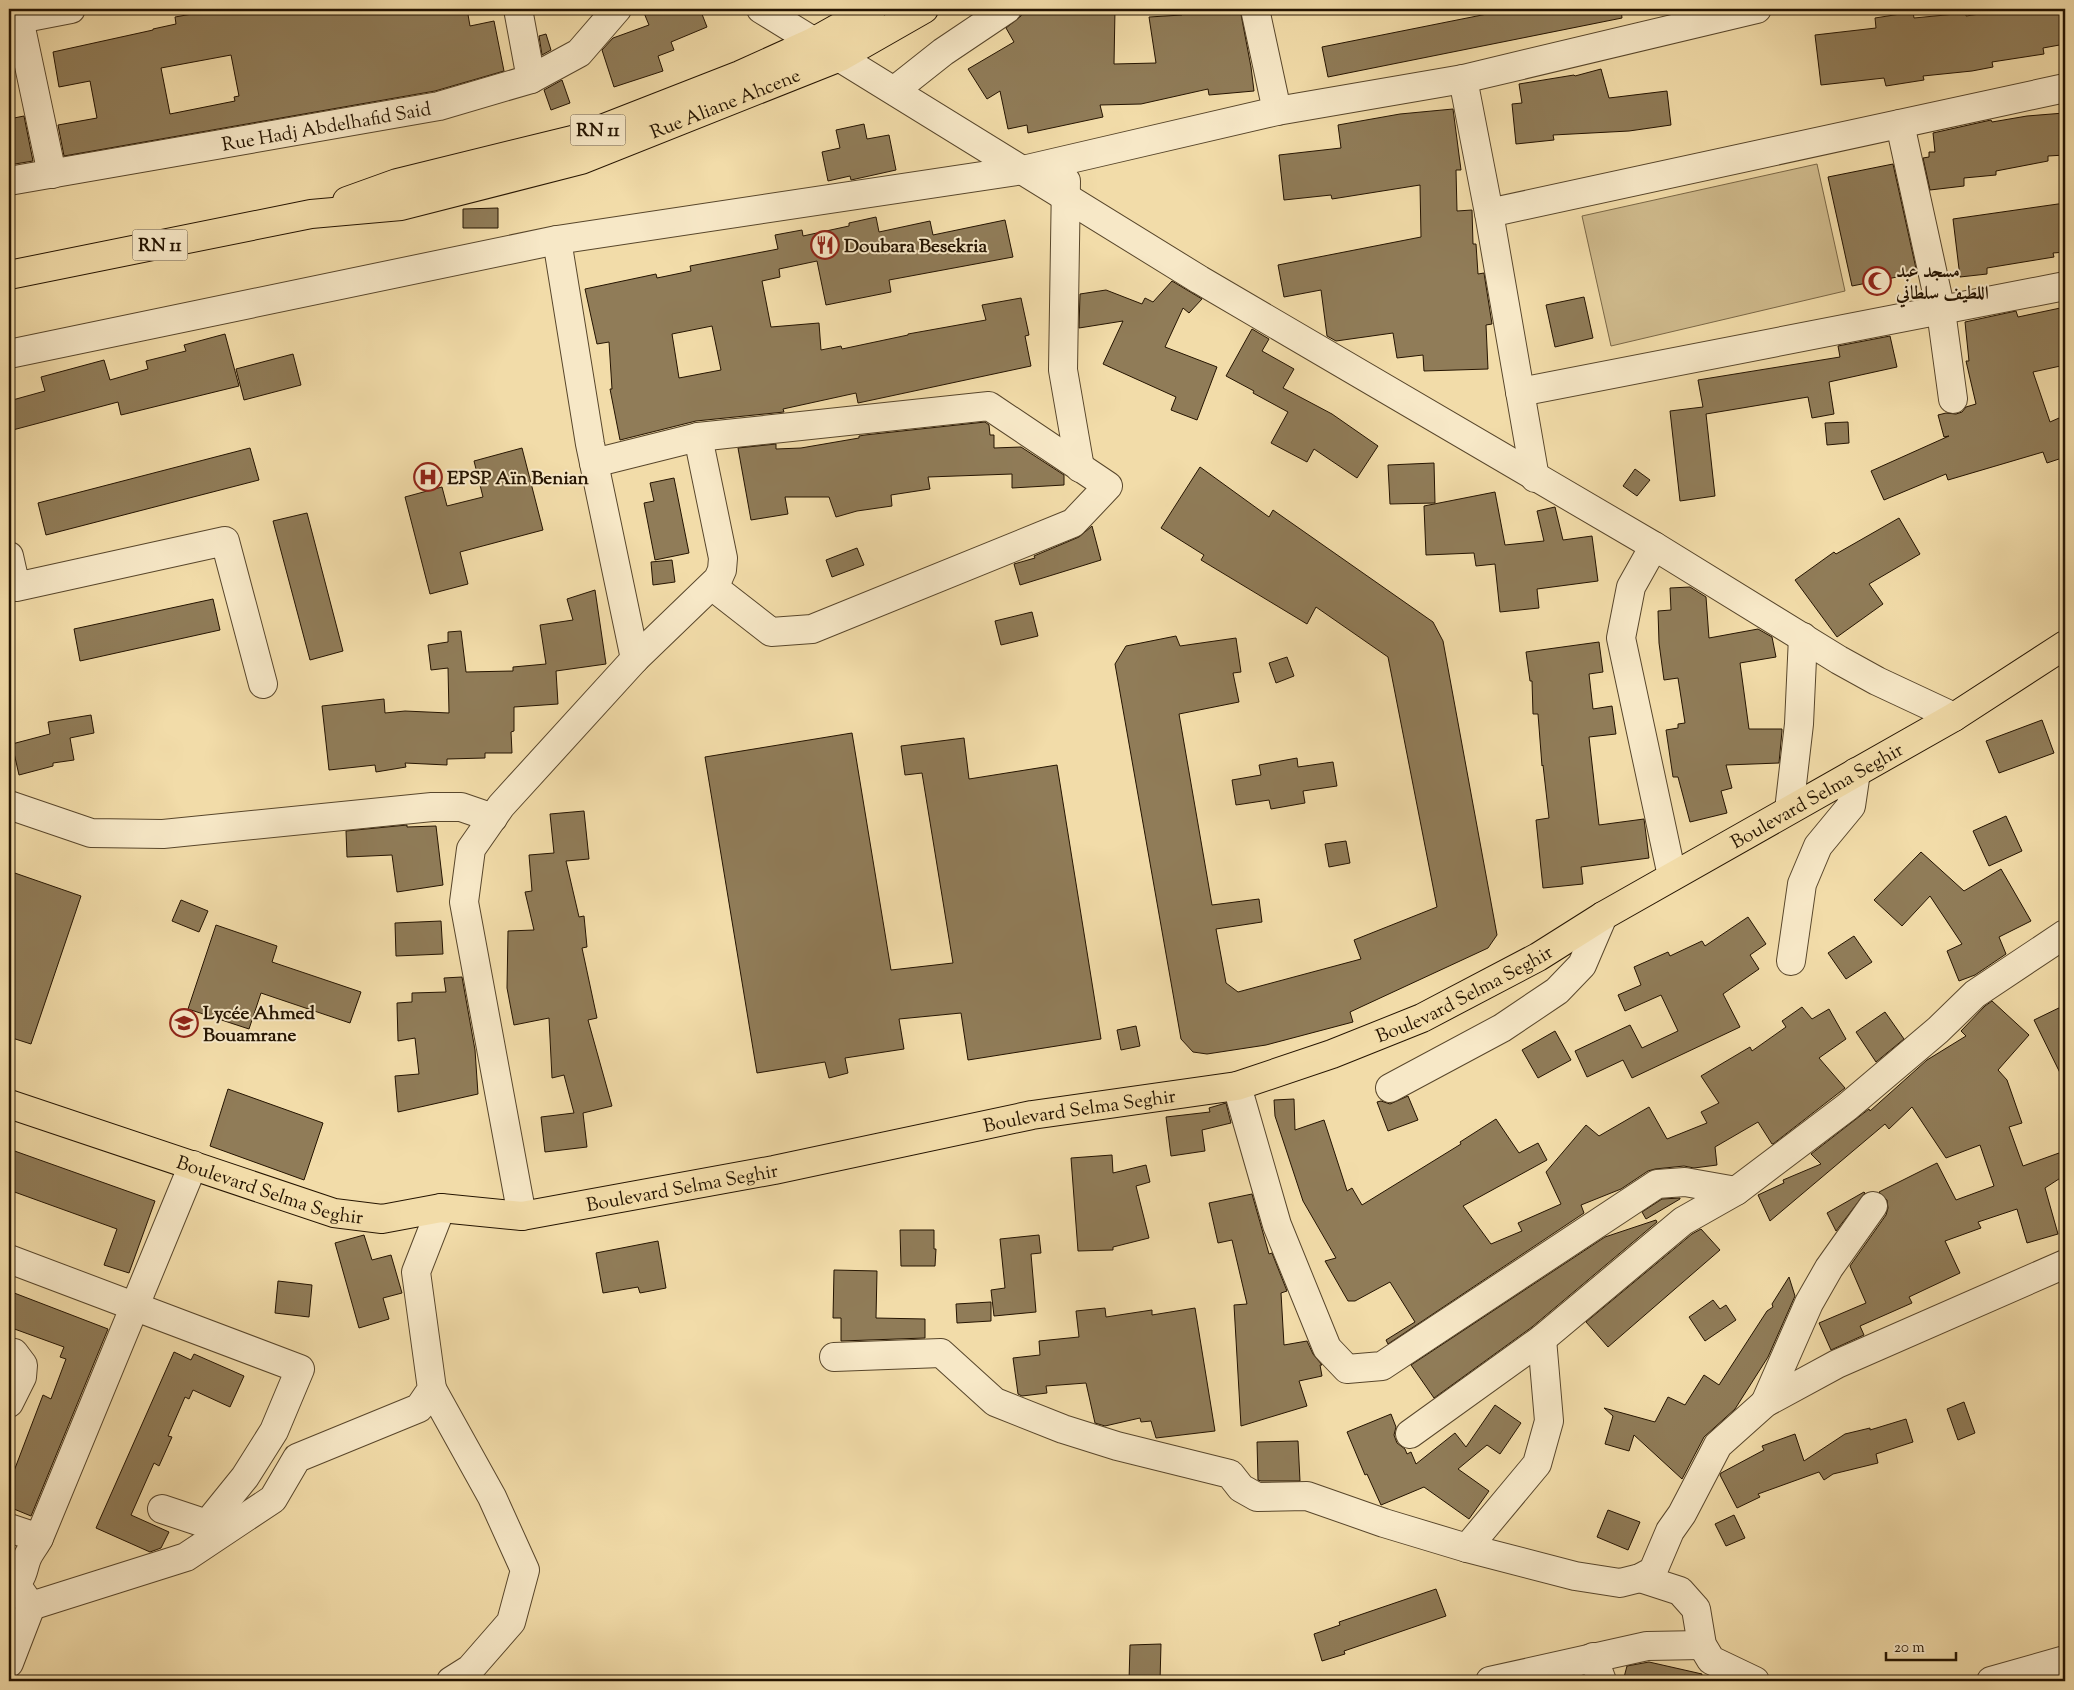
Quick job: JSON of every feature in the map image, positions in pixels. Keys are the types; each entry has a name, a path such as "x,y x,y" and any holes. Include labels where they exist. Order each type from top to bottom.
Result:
{"main road":[{"name":"Rue Aliane Ahcene","path":"311,214 397,183 576,139 740,75 813,42 872,9"},
{"name":"Rue Aliane Ahcene","path":"9,275 311,214 401,206 581,160 840,57 924,9"},
{"name":"Boulevard Selma Seghir","path":"9,1104 334,1213 382,1220 441,1208 522,1216 774,1170 1032,1115 1237,1086 1332,1054 1422,1018 1538,957 1672,876 1954,717 2065,646"}],"street":[{"path":"52,174 15,16 71,9"},
{"path":"518,9 532,79"},
{"name":"Rue Hadj Abdelhafid Said","path":"9,181 439,106 532,79 578,53 617,9"},
{"path":"761,9 813,42 896,90 1200,280 1534,478 1654,546 1876,680 1954,717"},
{"path":"896,90 943,52 1006,9"},
{"path":"1255,9 1277,111"},
{"path":"9,354 557,240 1023,170 1277,111 1463,79 1703,16 1757,9"},
{"path":"1463,79 1489,213 1534,478"},
{"path":"1489,213 2065,88"},
{"path":"1900,124 1941,311 1953,399"},
{"path":"1066,160 1063,370 1080,468"},
{"path":"557,240 594,462 635,659"},
{"path":"1520,392 2065,286"},
{"path":"594,462 698,437 989,406 1108,486 1073,523 812,628 771,632 712,586"},
{"path":"522,1216 464,902 471,849 501,806 635,659 712,586 722,570 723,558 698,437"},
{"path":"9,556 16,587 225,541 263,684"},
{"path":"1654,546 1632,587 1621,638 1672,876"},
{"path":"1789,810 1799,724 1803,637"},
{"path":"1791,961 1802,884 1818,846 1851,806 1856,772"},
{"path":"9,805 91,833 163,834 432,807 461,807 493,818"},
{"path":"1390,1088 1502,1028 1558,991 1582,965 1603,916"},
{"path":"1410,1434 1542,1339 1683,1221 1736,1191 1847,1107 1938,1030 1975,994 2065,934"},
{"path":"1237,1086 1277,1225 1327,1348 1347,1368 1382,1366 1657,1184 1685,1182 1736,1191"},
{"path":"31,1606 12,1584 23,1575 28,1557 39,1538 136,1307 193,1165"},
{"path":"1765,1403 1809,1303 1829,1268 1873,1206"},
{"path":"441,1208 416,1272 432,1389 492,1497 525,1570 511,1622 470,1669 451,1681"},
{"path":"9,1259 300,1368 274,1430 245,1477 206,1524 162,1509"},
{"path":"834,1357 941,1353 995,1402 1063,1429 1117,1446 1230,1474 1240,1488 1257,1497 1308,1496 1384,1523 1467,1548 1575,1576 1620,1583 1640,1578 1654,1571 1670,1532 1718,1445 1765,1403 1838,1364 2065,1264"},
{"path":"1467,1548 1537,1464 1549,1421 1542,1339"},
{"path":"9,1352 14,1354 23,1365 22,1377 9,1403"},
{"path":"31,1606 186,1557 273,1500 297,1458 419,1408 432,1389"},
{"path":"9,1528 39,1538"},
{"path":"1640,1578 1680,1591 1696,1609 1702,1645 1711,1660 1755,1681"},
{"path":"9,1663 31,1606"},
{"path":"1503,1680 1598,1669 1647,1646 1702,1645"},
{"path":"1991,1681 2065,1660"}],"shaded area":[{"path":"1817,164 1845,291 1611,346 1582,216"}],"building":[{"path":"220,9 259,9 260,12 278,9 467,9 470,26 494,21 504,71 435,91 64,156 58,125 97,118 90,81 59,87 53,52 176,24 175,17","holes":["231,55 239,96 234,97 235,101 170,114 161,68"]},
{"path":"655,9 700,9 707,27 671,42 674,50 658,56 663,71 614,87 602,50 613,38 649,25 644,13"},
{"path":"1022,9 1115,9 1114,64 1156,63 1149,17 1182,15 1181,9 1240,9 1254,91 1209,95 1208,89 1141,104 1100,105 1103,117 1028,133 1027,125 1008,129 1000,91 987,99 968,69 1014,42 1006,28 1021,16"},
{"path":"1512,9 1621,9 1622,18 1328,77 1322,47"},
{"path":"2013,9 2065,9 2065,44 2043,48 2044,54 1992,62 1993,67 1972,71 1923,76 1924,80 1886,86 1884,78 1821,85 1815,35 1876,28 1875,18 1913,12 1914,18 1966,13 1966,16"},
{"path":"546,34 551,50 542,55 539,36"},
{"path":"1601,69 1609,98 1667,91 1671,125 1629,131 1553,135 1554,140 1516,144 1512,104 1522,103 1519,84 1575,76"},
{"path":"562,80 570,103 551,110 544,90"},
{"path":"1453,109 1461,170 1456,170 1457,211 1472,210 1473,244 1476,244 1478,274 1484,273 1492,324 1486,325 1488,369 1424,371 1423,355 1397,358 1393,333 1336,341 1327,336 1321,290 1284,297 1278,265 1421,237 1420,185 1332,199 1331,195 1284,200 1279,155 1341,148 1338,125 1400,114"},
{"path":"2064,113 2065,155 2048,156 2048,161 1996,171 1996,175 1964,178 1964,186 1930,190 1923,158 1929,157 1929,152 1935,152 1933,133 1991,120 1992,122 2027,116"},
{"path":"24,116 33,161 9,165 9,119"},
{"path":"864,124 867,139 889,135 896,170 851,180 850,176 828,181 822,152 840,148 836,130"},
{"path":"1893,164 1917,273 1852,286 1828,177"},
{"path":"2065,203 2065,252 2053,253 2054,257 1987,268 1987,274 1960,277 1953,219"},
{"path":"498,208 498,228 463,228 463,209"},
{"path":"876,217 879,232 930,221 933,235 1005,220 1013,257 889,280 891,292 826,305 817,261 779,269 780,277 762,281 771,327 819,323 821,350 841,346 842,349 908,334 986,320 982,305 1021,298 1029,335 1025,336 1031,366 858,403 856,393 783,409 784,412 696,421 620,440 610,389 612,389 609,342 597,344 585,289 656,274 657,278 691,271 690,266 778,249 775,235 802,230 803,236 849,226 849,223","holes":["712,326 721,370 679,378 672,334"]},
{"path":"1172,281 1202,299 1189,313 1183,308 1165,347 1217,367 1197,420 1171,410 1176,397 1103,364 1123,321 1079,328 1080,294 1106,290 1142,304 1145,298 1153,302"},
{"path":"1584,297 1593,338 1555,347 1546,305"},
{"path":"2065,307 2065,365 2033,372 2050,422 2059,418 2065,436 2065,457 2047,463 2043,452 1948,480 1946,474 1884,500 1871,471 1949,436 1944,437 1938,415 1946,413 1956,414 1962,412 1966,407 1976,404 1966,361 1969,361 1965,322 2016,311 2018,317"},
{"path":"1252,329 1269,339 1262,351 1294,369 1283,388 1332,414 1378,446 1357,478 1314,449 1307,462 1271,443 1288,412 1226,376"},
{"path":"225,334 239,386 121,415 118,402 9,431 9,401 45,391 41,377 104,360 110,380 148,369 146,361 186,351 184,345"},
{"path":"1890,336 1897,367 1829,382 1834,414 1812,418 1808,397 1706,414 1715,496 1680,501 1670,411 1703,407 1698,380 1840,357 1838,346"},
{"path":"293,354 301,385 244,400 236,369"},
{"path":"985,422 989,425 990,435 994,435 994,448 1021,447 1064,475 1064,485 1012,488 1012,474 928,477 930,489 891,495 892,506 857,511 836,517 829,497 785,497 788,514 751,520 738,448 776,444 776,449 801,448 859,438 859,436 865,435"},
{"path":"1848,422 1849,443 1827,445 1825,423"},
{"path":"250,448 259,480 46,535 38,503"},
{"path":"522,448 543,530 460,552 468,584 430,594 405,497 442,487 447,506 483,497 474,461"},
{"path":"1434,463 1435,503 1390,504 1388,465"},
{"path":"1200,467 1269,517 1273,510 1433,622 1443,641 1497,935 1488,948 1350,1012 1353,1022 1266,1045 1207,1054 1193,1052 1181,1039 1115,664 1126,646 1176,636 1180,646 1236,638 1241,672 1233,673 1239,702 1179,714 1212,905 1259,899 1262,922 1216,929 1226,983 1238,992 1361,959 1354,940 1437,907 1388,657 1316,607 1307,624 1201,560 1204,555 1161,528"},
{"path":"1635,469 1650,480 1637,496 1623,486"},
{"path":"674,478 689,553 655,560 644,503 654,501 650,483"},
{"path":"1495,492 1505,545 1544,541 1537,511 1555,507 1563,540 1592,536 1598,581 1537,589 1539,608 1500,612 1495,564 1476,566 1474,553 1426,555 1424,506"},
{"path":"307,513 343,651 310,660 273,521"},
{"path":"1899,518 1920,554 1869,584 1883,604 1837,637 1795,580 1834,552 1836,554"},
{"path":"1092,526 1101,560 1020,585 1014,564 1035,558 1034,556 1079,537"},
{"path":"857,548 864,565 832,577 826,560"},
{"path":"672,560 675,582 653,585 651,562"},
{"path":"1690,587 1706,597 1709,638 1758,629 1772,637 1776,657 1740,663 1749,729 1782,729 1782,731 1779,763 1726,765 1732,788 1721,791 1727,813 1690,822 1678,777 1673,777 1666,730 1678,728 1678,724 1685,723 1678,678 1664,680 1659,643 1658,611 1671,610 1670,588"},
{"path":"595,590 606,664 556,671 558,704 514,707 514,731 511,732 512,753 485,753 485,758 447,759 447,765 405,763 406,767 376,772 375,765 329,770 322,706 384,699 385,713 405,711 449,713 448,668 431,670 428,645 448,642 448,632 461,631 466,672 513,671 513,667 546,664 540,625 573,620 567,599"},
{"path":"213,599 220,630 80,661 74,629"},
{"path":"1032,612 1038,636 1001,645 995,621"},
{"path":"1599,642 1603,672 1589,674 1593,709 1612,706 1616,734 1589,737 1599,825 1644,819 1649,858 1581,867 1583,884 1543,888 1536,820 1549,818 1538,714 1533,714 1532,681 1530,681 1526,652"},
{"path":"1287,657 1294,676 1276,683 1269,663"},
{"path":"91,715 94,733 70,738 74,760 53,763 53,766 19,775 12,744 50,734 48,722"},
{"path":"2042,720 2054,753 1999,773 1986,741"},
{"path":"852,733 891,970 953,963 922,773 905,775 901,746 964,738 969,779 1057,765 1101,1039 968,1060 961,1013 899,1019 904,1049 845,1058 848,1073 829,1078 825,1062 757,1073 705,757"},
{"path":"1297,758 1298,767 1333,762 1337,786 1303,791 1305,803 1271,809 1269,800 1236,805 1232,780 1261,775 1259,765"},
{"path":"584,811 589,859 566,861 579,917 584,916 587,947 582,948 597,1018 588,1020 612,1106 583,1113 587,1147 545,1152 541,1117 574,1113 564,1075 552,1078 549,1018 514,1025 507,988 508,931 534,930 525,892 532,891 529,855 554,853 550,814"},
{"path":"2006,816 2022,851 1989,866 1973,831"},
{"path":"407,825 407,827 436,826 443,885 397,892 392,855 347,857 346,831"},
{"path":"1346,841 1350,863 1329,867 1325,844"},
{"path":"1921,852 1964,891 2001,869 2031,921 1999,937 2006,954 1975,975 1959,981 1947,951 1962,944 1930,896 1902,926 1874,900"},
{"path":"9,871 81,896 31,1044 9,1037"},
{"path":"181,900 208,911 199,932 172,921"},
{"path":"1748,917 1766,944 1750,955 1759,969 1723,994 1740,1027 1632,1078 1623,1060 1587,1077 1575,1051 1630,1025 1642,1048 1678,1031 1661,995 1625,1011 1618,995 1641,985 1634,967 1668,952 1670,956 1702,941 1705,946"},
{"path":"441,921 443,954 396,956 395,923"},
{"path":"216,925 277,946 272,962 361,992 350,1023 261,993 249,1029 188,1009"},
{"path":"1854,936 1872,962 1846,979 1828,953"},
{"path":"462,977 475,1050 478,1094 398,1112 395,1076 419,1074 415,1038 398,1041 397,1003 412,1002 412,993 446,992 444,978"},
{"path":"1992,1001 2029,1035 1998,1070 2007,1080 2022,1123 2009,1127 2023,1166 2059,1153 2065,1164 2065,1175 2045,1188 2058,1234 2027,1243 2017,1209 1978,1222 1981,1228 1945,1241 1960,1273 1909,1297 1912,1303 1860,1326 1864,1335 1831,1350 1819,1323 1866,1303 1850,1266 1886,1215 1888,1208 1887,1200 1879,1192 1937,1163 1956,1200 1994,1186 1980,1145 1946,1158 1912,1107 1889,1129 1885,1124 1770,1221 1758,1195 1784,1183 1783,1180 1821,1164 1811,1154 1869,1109 1870,1111 1927,1060 1966,1036 1961,1031"},
{"path":"2065,1005 2065,1083 2034,1020"},
{"path":"1802,1007 1812,1019 1829,1009 1846,1039 1819,1058 1845,1088 1773,1144 1758,1122 1715,1147 1717,1165 1694,1168 1684,1166 1648,1171 1621,1189 1581,1205 1584,1213 1388,1344 1386,1340 1415,1322 1390,1282 1355,1301 1348,1301 1325,1261 1336,1258 1303,1201 1275,1116 1274,1100 1294,1099 1295,1130 1324,1120 1347,1191 1352,1188 1362,1205 1461,1144 1460,1142 1496,1119 1519,1153 1538,1143 1547,1160 1463,1206 1491,1244 1522,1231 1518,1223 1561,1204 1546,1172 1586,1125 1599,1136 1649,1107 1667,1139 1707,1123 1701,1112 1719,1103 1701,1076 1750,1047 1752,1051 1786,1027 1782,1021"},
{"path":"1885,1012 1904,1039 1876,1062 1856,1032"},
{"path":"1136,1026 1140,1046 1121,1050 1117,1030"},
{"path":"1555,1031 1571,1060 1538,1078 1522,1050"},
{"path":"228,1089 323,1123 304,1180 210,1146"},
{"path":"1408,1096 1418,1120 1388,1131 1377,1102 1381,1101 1390,1104"},
{"path":"1226,1103 1231,1123 1202,1130 1205,1151 1171,1156 1166,1117 1210,1112 1209,1108"},
{"path":"9,1149 155,1201 129,1273 104,1265 117,1229 9,1190"},
{"path":"1112,1155 1113,1173 1146,1165 1150,1182 1136,1186 1149,1238 1113,1247 1113,1250 1078,1251 1071,1158"},
{"path":"1865,1193 1836,1231 1827,1213"},
{"path":"1252,1194 1269,1254 1272,1253 1287,1291 1281,1293 1284,1345 1307,1341 1313,1354 1322,1365 1320,1365 1322,1376 1299,1381 1307,1406 1241,1426 1234,1305 1247,1304 1232,1240 1218,1243 1209,1203"},
{"path":"1680,1198 1646,1219 1642,1212 1662,1199"},
{"path":"1656,1220 1657,1222 1532,1327 1434,1398 1411,1365 1605,1237"},
{"path":"1701,1229 1720,1250 1608,1347 1586,1322 1692,1234"},
{"path":"900,1230 934,1230 935,1266 901,1266"},
{"path":"364,1235 372,1260 391,1255 402,1293 383,1298 389,1319 359,1328 335,1243"},
{"path":"1039,1235 1041,1253 1031,1254 1036,1312 994,1316 991,1290 1005,1288 1000,1239"},
{"path":"658,1241 666,1288 640,1293 638,1287 603,1293 596,1253"},
{"path":"834,1270 877,1271 876,1318 925,1319 925,1338 841,1341 841,1318 833,1318"},
{"path":"1789,1277 1795,1296 1768,1357 1735,1409 1704,1437 1682,1479 1634,1435 1629,1451 1605,1444 1613,1416 1604,1408 1655,1422 1668,1397 1685,1405 1704,1375 1719,1385 1767,1311 1773,1307 1772,1304"},
{"path":"278,1281 312,1285 309,1317 275,1313"},
{"path":"9,1291 108,1329 31,1516 9,1507 9,1484 43,1395 51,1399 66,1359 60,1357 64,1347 9,1327"},
{"path":"1713,1300 1720,1309 1726,1305 1736,1320 1705,1341 1689,1317"},
{"path":"991,1302 991,1321 957,1323 956,1304"},
{"path":"1105,1308 1106,1317 1152,1310 1152,1315 1195,1308 1215,1431 1156,1438 1151,1421 1141,1422 1140,1418 1105,1426 1095,1423 1086,1383 1046,1386 1047,1393 1022,1396 1018,1394 1013,1358 1040,1355 1039,1341 1079,1337 1076,1311"},
{"path":"174,1352 191,1360 194,1354 244,1376 230,1407 193,1390 189,1399 185,1397 168,1436 172,1437 159,1466 154,1463 131,1515 169,1532 161,1548 150,1552 96,1528"},
{"path":"1964,1402 1975,1433 1958,1440 1947,1409"},
{"path":"1495,1405 1521,1423 1500,1454 1487,1445 1458,1469 1489,1491 1469,1519 1424,1487 1381,1505 1367,1474 1365,1475 1347,1432 1391,1414 1396,1427 1394,1435 1397,1443 1405,1449 1407,1454 1411,1452 1416,1464 1455,1433 1466,1447"},
{"path":"1906,1419 1913,1442 1876,1454 1878,1463 1833,1474 1824,1480 1819,1472 1758,1494 1760,1497 1737,1508 1720,1475 1764,1450 1762,1446 1795,1434 1804,1461 1845,1434 1870,1428 1870,1430"},
{"path":"1298,1441 1300,1481 1258,1480 1257,1442"},
{"path":"1608,1510 1640,1522 1628,1550 1597,1537"},
{"path":"1734,1515 1745,1538 1726,1546 1715,1524"},
{"path":"1436,1589 1446,1616 1344,1651 1345,1654 1322,1661 1314,1634 1340,1625 1339,1622"},
{"path":"1161,1644 1160,1681 1129,1681 1130,1645"},
{"path":"1649,1662 1702,1674 1701,1681 1623,1681 1627,1666"}],"place":[{"name":"Doubara Besekria","path":"825,245"},
{"name":"مسجد عبد اللطيف سلطاني","path":"1877,281"},
{"name":"EPSP Aïn Benian","path":"428,477"},
{"name":"Lycée Ahmed Bouamrane","path":"184,1023"}]}
